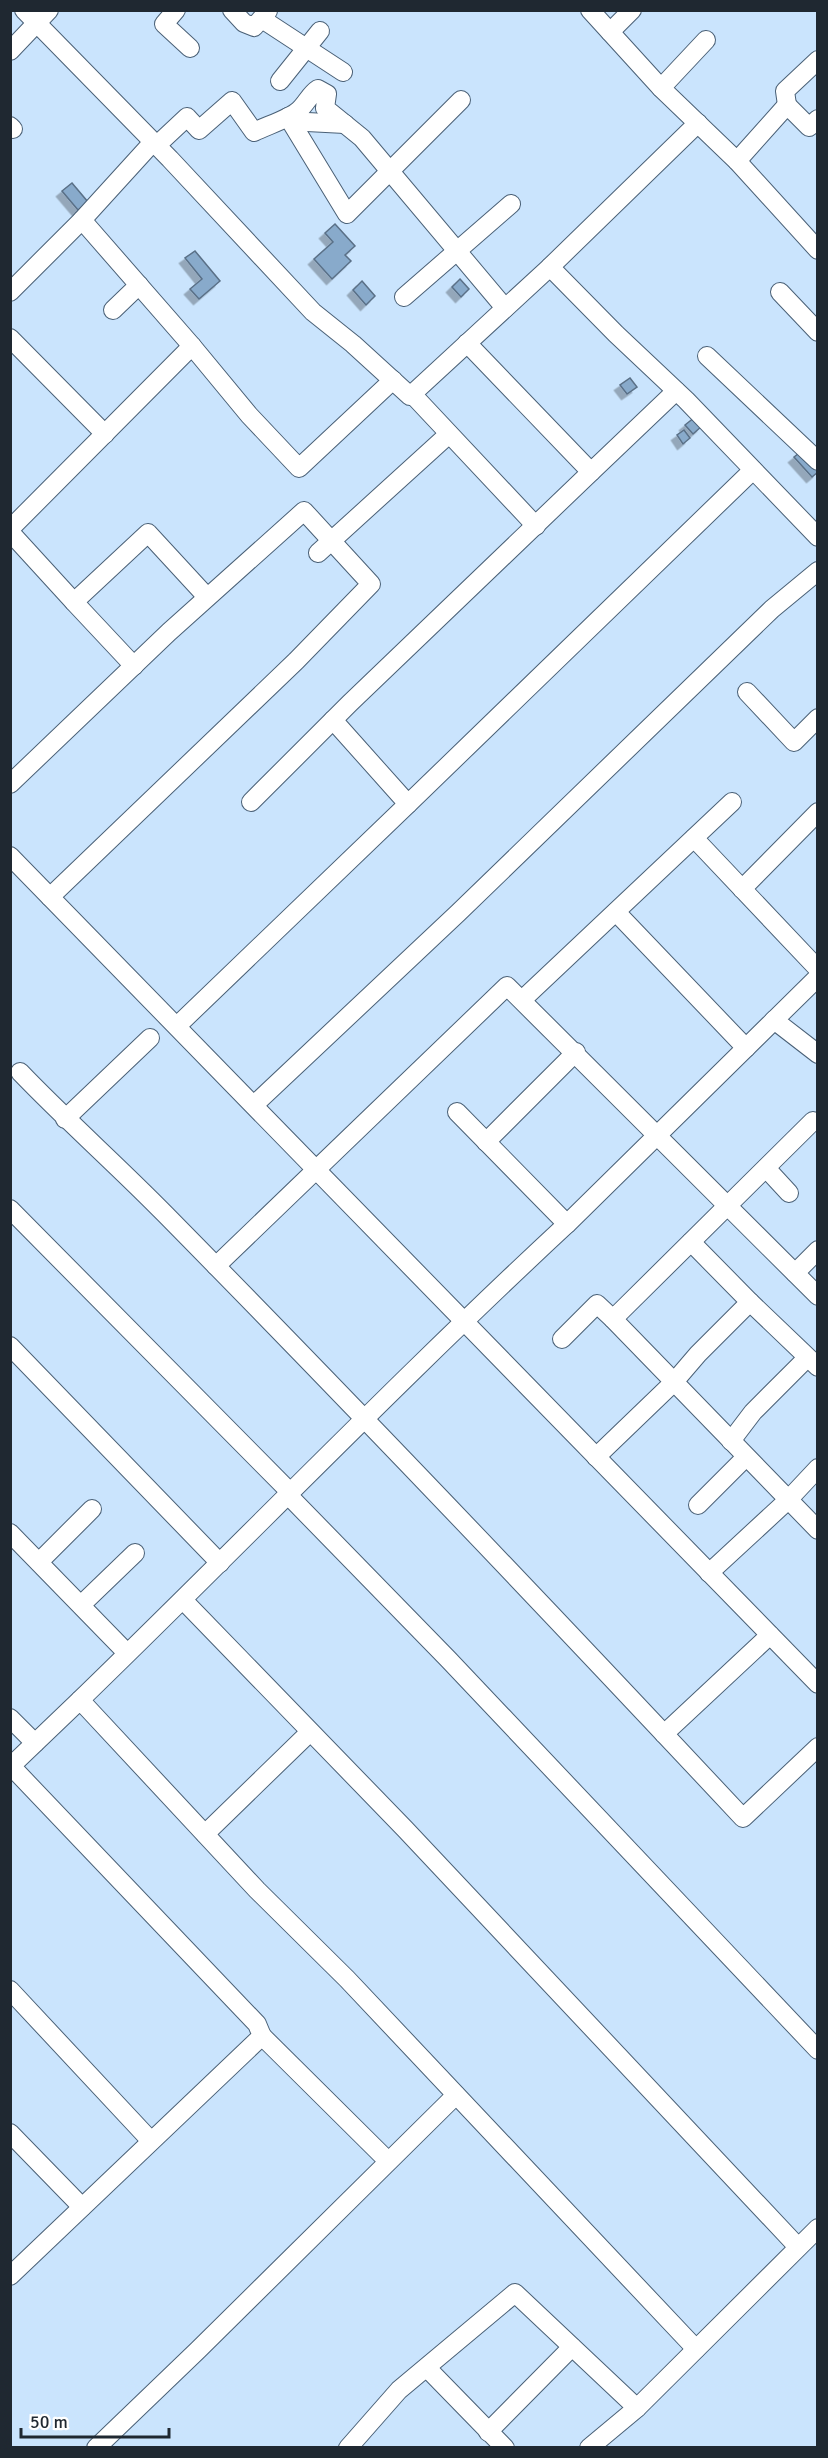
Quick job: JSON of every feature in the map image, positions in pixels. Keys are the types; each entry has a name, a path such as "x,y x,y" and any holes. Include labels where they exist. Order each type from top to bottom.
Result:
{"street":[{"path":"24,10 43,17 155,144 313,312 353,344 410,396 549,267 698,123"},
{"path":"176,10 164,24 190,48"},
{"path":"232,10 244,22 254,27 265,15 307,49 343,72"},
{"path":"590,10 662,88 737,161 818,250"},
{"path":"610,32 632,10"},
{"path":"10,51 43,17"},
{"path":"280,81 320,31"},
{"path":"662,88 706,40"},
{"path":"818,60 785,91 787,105 809,127 818,119"},
{"path":"11,291 155,144 187,117 200,130 232,101 254,132 300,110 318,88 327,94 325,108 362,138 505,308"},
{"path":"288,117 347,214 460,100"},
{"path":"737,161 787,105"},
{"path":"307,122 345,124"},
{"path":"404,297 511,204"},
{"path":"82,220 192,346 249,416 299,468 393,380"},
{"path":"549,267 676,391 818,537"},
{"path":"113,310 139,285"},
{"path":"780,292 818,332"},
{"path":"10,338 105,434"},
{"path":"467,343 591,472"},
{"path":"134,666 10,531 192,346"},
{"path":"707,356 818,461"},
{"path":"250,802 676,391"},
{"path":"412,394 536,526"},
{"path":"324,547 448,434"},
{"path":"177,1026 753,470"},
{"path":"10,784 207,597 304,511 324,547 371,585 296,661 50,897"},
{"path":"75,602 148,533 207,597"},
{"path":"254,1105 458,913 772,609 818,571"},
{"path":"747,692 794,742 818,718"},
{"path":"333,720 408,804"},
{"path":"522,1000 732,802"},
{"path":"742,889 818,812"},
{"path":"694,838 818,969"},
{"path":"10,856 818,1684"},
{"path":"616,912 746,1048"},
{"path":"388,2161 262,2036 257,2024 11,1767 290,1495 463,1321 567,1224 818,977"},
{"path":"216,1266 507,986 576,1052 818,1296"},
{"path":"774,1020 818,1054"},
{"path":"65,1119 150,1038"},
{"path":"486,1142 576,1052"},
{"path":"20,1072 65,1119 164,1212 743,1818 818,1747"},
{"path":"457,1112 567,1224"},
{"path":"613,1319 813,1121"},
{"path":"766,1168 789,1193"},
{"path":"10,1209 448,1659 818,2050"},
{"path":"691,1242 814,1363 753,1412 731,1441"},
{"path":"795,1273 818,1250"},
{"path":"596,1457 675,1382 698,1354 750,1302"},
{"path":"562,1339 597,1304 818,1530"},
{"path":"10,1346 220,1563"},
{"path":"698,1504 746,1457"},
{"path":"709,1573 788,1500 818,1468"},
{"path":"39,1562 92,1509"},
{"path":"10,1533 128,1653"},
{"path":"81,1605 135,1553"},
{"path":"183,1600 405,1829 798,2247"},
{"path":"664,1734 770,1635"},
{"path":"80,1700 696,2349"},
{"path":"10,1718 35,1743"},
{"path":"205,1834 310,1732"},
{"path":"10,1990 151,2141"},
{"path":"10,2276 262,2036"},
{"path":"96,2448 456,2095"},
{"path":"10,2133 82,2207"},
{"path":"589,2448 637,2408 818,2228"},
{"path":"348,2448 399,2390 515,2293 637,2408"},
{"path":"488,2432 572,2347"},
{"path":"427,2368 505,2448"}],"building":[{"path":"72,183 88,202 78,210 62,191"},
{"path":"335,224 355,246 345,255 351,261 332,279 314,259 333,242 325,233"},
{"path":"195,251 220,281 199,299 190,289 202,279 185,258"},
{"path":"460,279 469,289 461,297 452,287"},
{"path":"362,281 375,296 366,305 353,290"},
{"path":"630,378 637,387 627,394 620,385"},
{"path":"695,417 702,426 693,434 685,425"},
{"path":"684,430 690,438 683,444 677,435"},
{"path":"803,450 818,466 818,472 812,477 794,457"}]}
